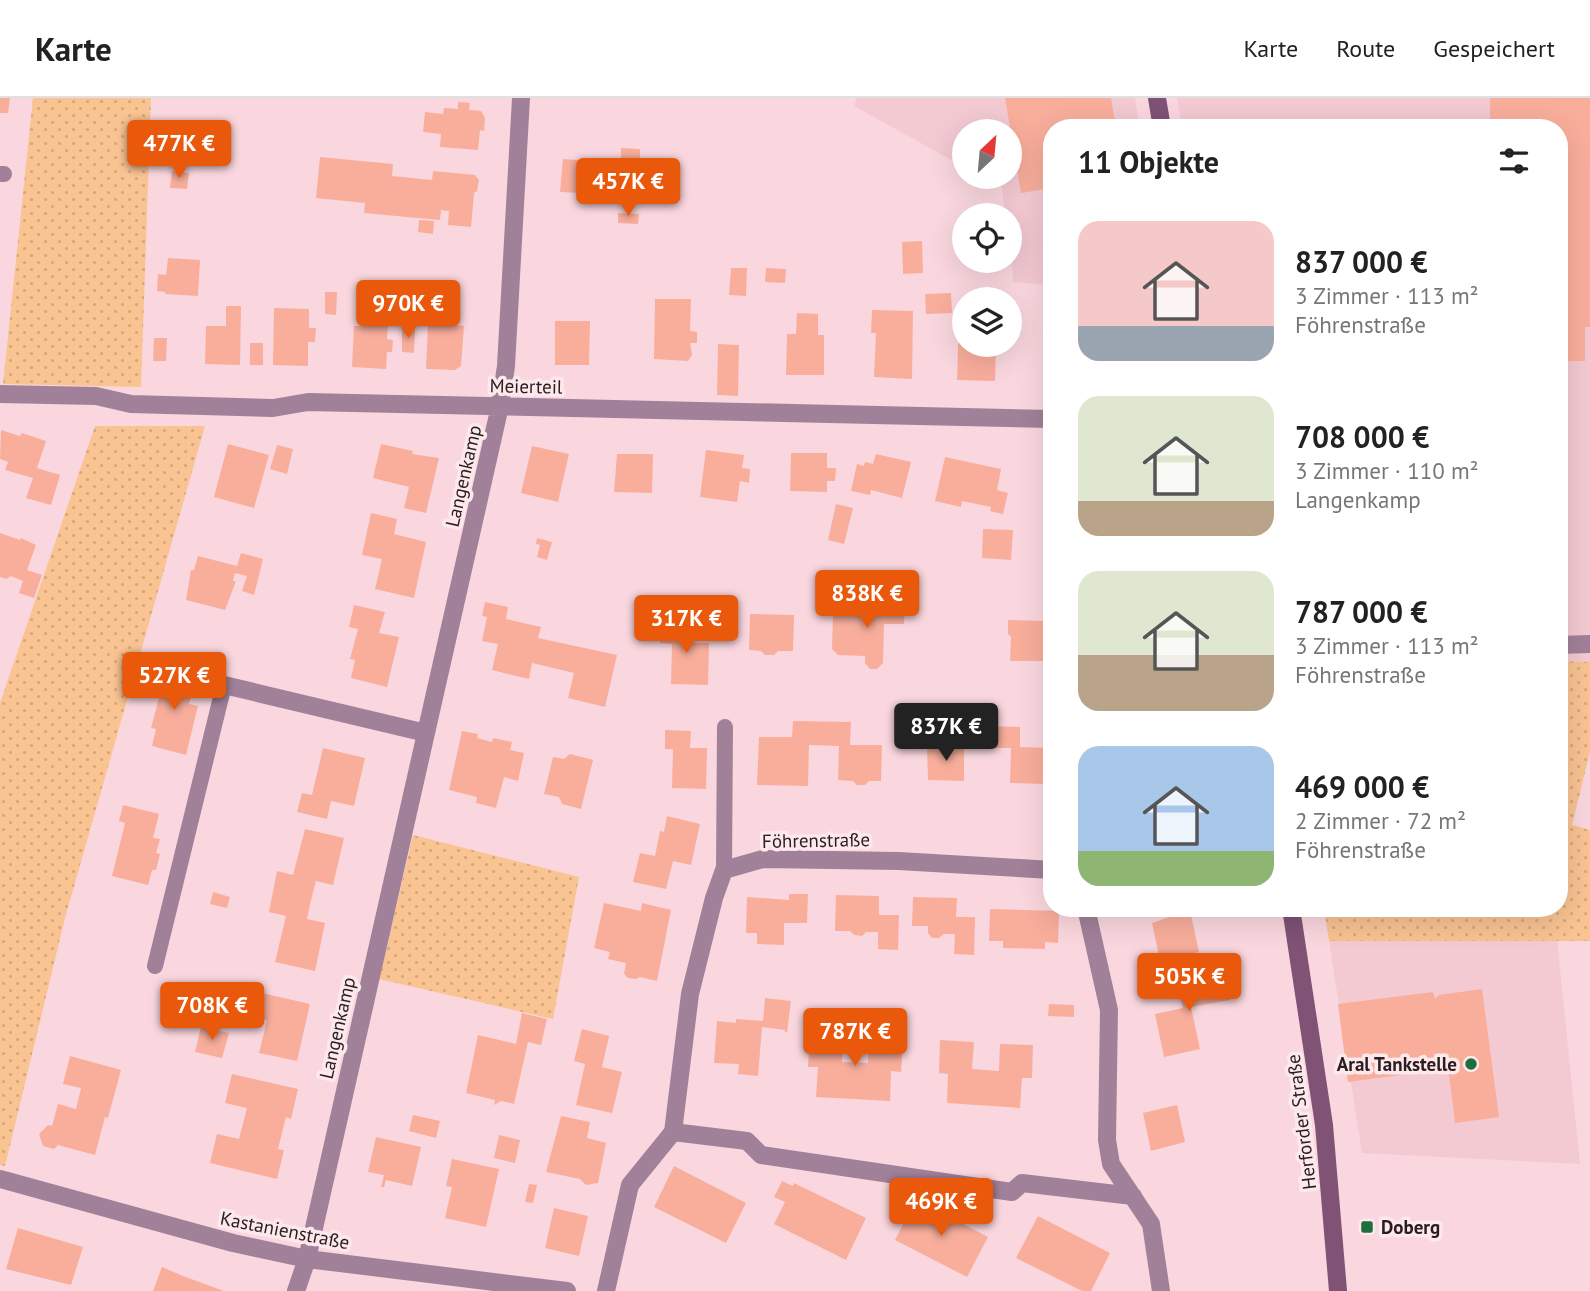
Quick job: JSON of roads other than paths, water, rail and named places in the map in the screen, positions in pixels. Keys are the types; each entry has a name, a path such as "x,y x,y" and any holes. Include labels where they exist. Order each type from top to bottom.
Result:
{"main road":[{"path":"1157,98 1160,119"},
{"name":"Herforder Straße","path":"1292,917 1324,1125 1338,1291"}],"street":[{"name":"Langenkamp","path":"296,1291 307,1259 500,406 506,366 521,98"},
{"name":"Meierteil","path":"0,394 96,396 131,404 273,408 308,402 1043,419"},
{"path":"1568,645 1590,645"},
{"path":"224,685 426,733"},
{"name":"Föhrenstraße","path":"724,870 763,859 899,861 1043,869"},
{"path":"606,1291 630,1185 673,1132 690,994 714,898 724,870"},
{"path":"1088,917 1109,1010 1107,1140 1111,1164 1151,1224 1161,1291"},
{"path":"673,1132 747,1141 761,1155 1012,1192 1022,1182 1133,1196"},
{"name":"Kastanienstraße","path":"0,1179 233,1243 307,1259 567,1291"}],"lane":[{"path":"155,966 224,685"},
{"path":"724,870 725,727"}],"place":[{"name":"Aral Tankstelle","path":"1471,1064"},
{"name":"Doberg","path":"1367,1227"}]}
